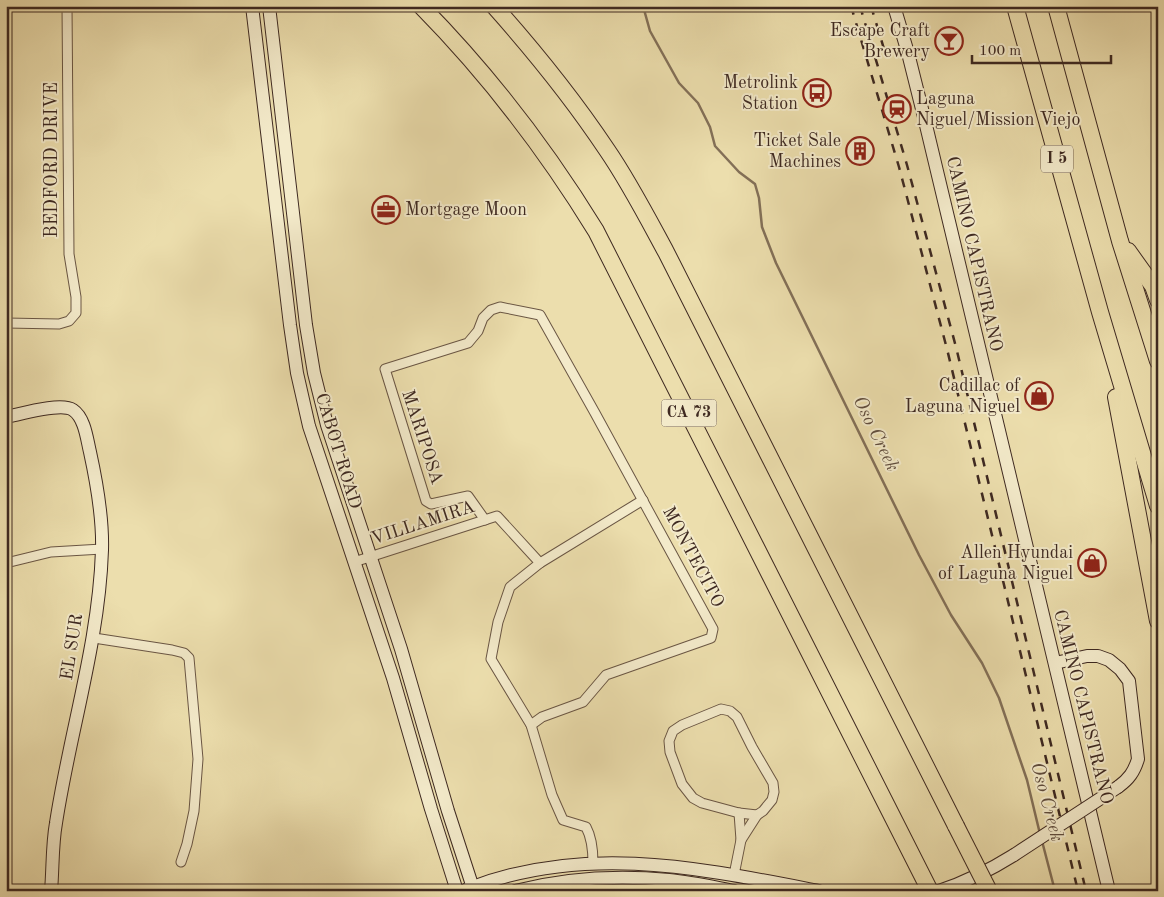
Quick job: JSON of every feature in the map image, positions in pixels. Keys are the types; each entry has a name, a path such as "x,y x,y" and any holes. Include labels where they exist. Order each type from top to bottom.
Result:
{"highway":[{"name":"CA 73","path":"421,6 472,60 542,147 596,231 930,891"},
{"name":"CA 73","path":"494,6 527,43 573,101 608,151 645,213 989,891"},
{"name":"I 5","path":"1015,6 1100,312 1158,506"},
{"name":"I 5","path":"1056,6 1120,241 1158,361"},
{"path":"1120,241 1153,286 1158,300"},
{"path":"1100,312 1158,621"}],"main road":[{"name":"CABOT ROAD","path":"252,6 282,264 297,372 309,426 393,678 457,891"},
{"name":"CABOT ROAD","path":"270,6 304,307 314,373 327,426 401,649 469,889"},
{"name":"CAMINO CAPISTRANO","path":"894,6 908,53 1109,891"},
{"name":"EL SUR","path":"6,417 58,408 73,410 81,421 96,482 102,549 94,638 56,824 51,891"},
{"path":"939,891 962,884 985,873 1118,787 1128,780 1135,770 1138,759 1129,681 1120,669 1109,660 1098,656 1087,656 1055,663"},
{"path":"469,889 508,876 593,862 654,864 734,875 789,888 819,891"},
{"path":"516,891 559,882 594,878 701,879 718,881 734,875"},
{"path":"671,880 734,891"}],"street":[{"name":"BEDFORD DRIVE","path":"6,323 59,324 69,321 76,313 76,297 68,254 67,6"},
{"name":"MONTECITO","path":"385,368 468,343 478,331 483,318 491,310 500,306 540,315 713,629 711,638 606,675 583,702 542,717 531,725"},
{"name":"MARIPOSA","path":"385,368 403,432 426,502 431,504 468,496 485,520"},
{"path":"593,862 589,833 586,827 563,820 552,795 531,725 491,659 498,622 510,587 540,563 643,500"},
{"name":"VILLAMIRA","path":"354,562 497,516 540,563"},
{"path":"6,563 51,552 102,549"},
{"path":"94,638 172,650 184,653 189,658 198,759 194,811 181,862"},
{"path":"741,840 757,815 772,800 774,787 768,772 752,747 737,717 730,711 721,710 676,728 670,736 669,747 686,792 702,803 739,813 757,815"},
{"path":"734,875 741,840 739,813"}],"waterway":[{"name":"Oso Creek","path":"643,6 650,31 679,83 698,103 710,127 715,146 739,172 755,184 759,198 762,227 776,263 919,555 951,615 982,663 999,698 1027,780 1040,834"},
{"name":"Oso Creek","path":"1042,841 1055,891"}],"railway":[{"path":"851,6 899,167 947,349 1078,891"},
{"path":"860,6 907,165 956,347 1086,891"},
{"path":"871,6 884,49"}],"place":[{"name":"Escape Craft Brewery","path":"949,41"},
{"name":"Metrolink Station","path":"817,93"},
{"name":"Laguna Niguel/Mission Viejo","path":"897,109"},
{"name":"Ticket Sale Machines","path":"860,151"},
{"name":"Mortgage Moon","path":"386,210"},
{"name":"Cadillac of Laguna Niguel","path":"1039,396"},
{"name":"Allen Hyundai of Laguna Niguel","path":"1092,563"}]}
